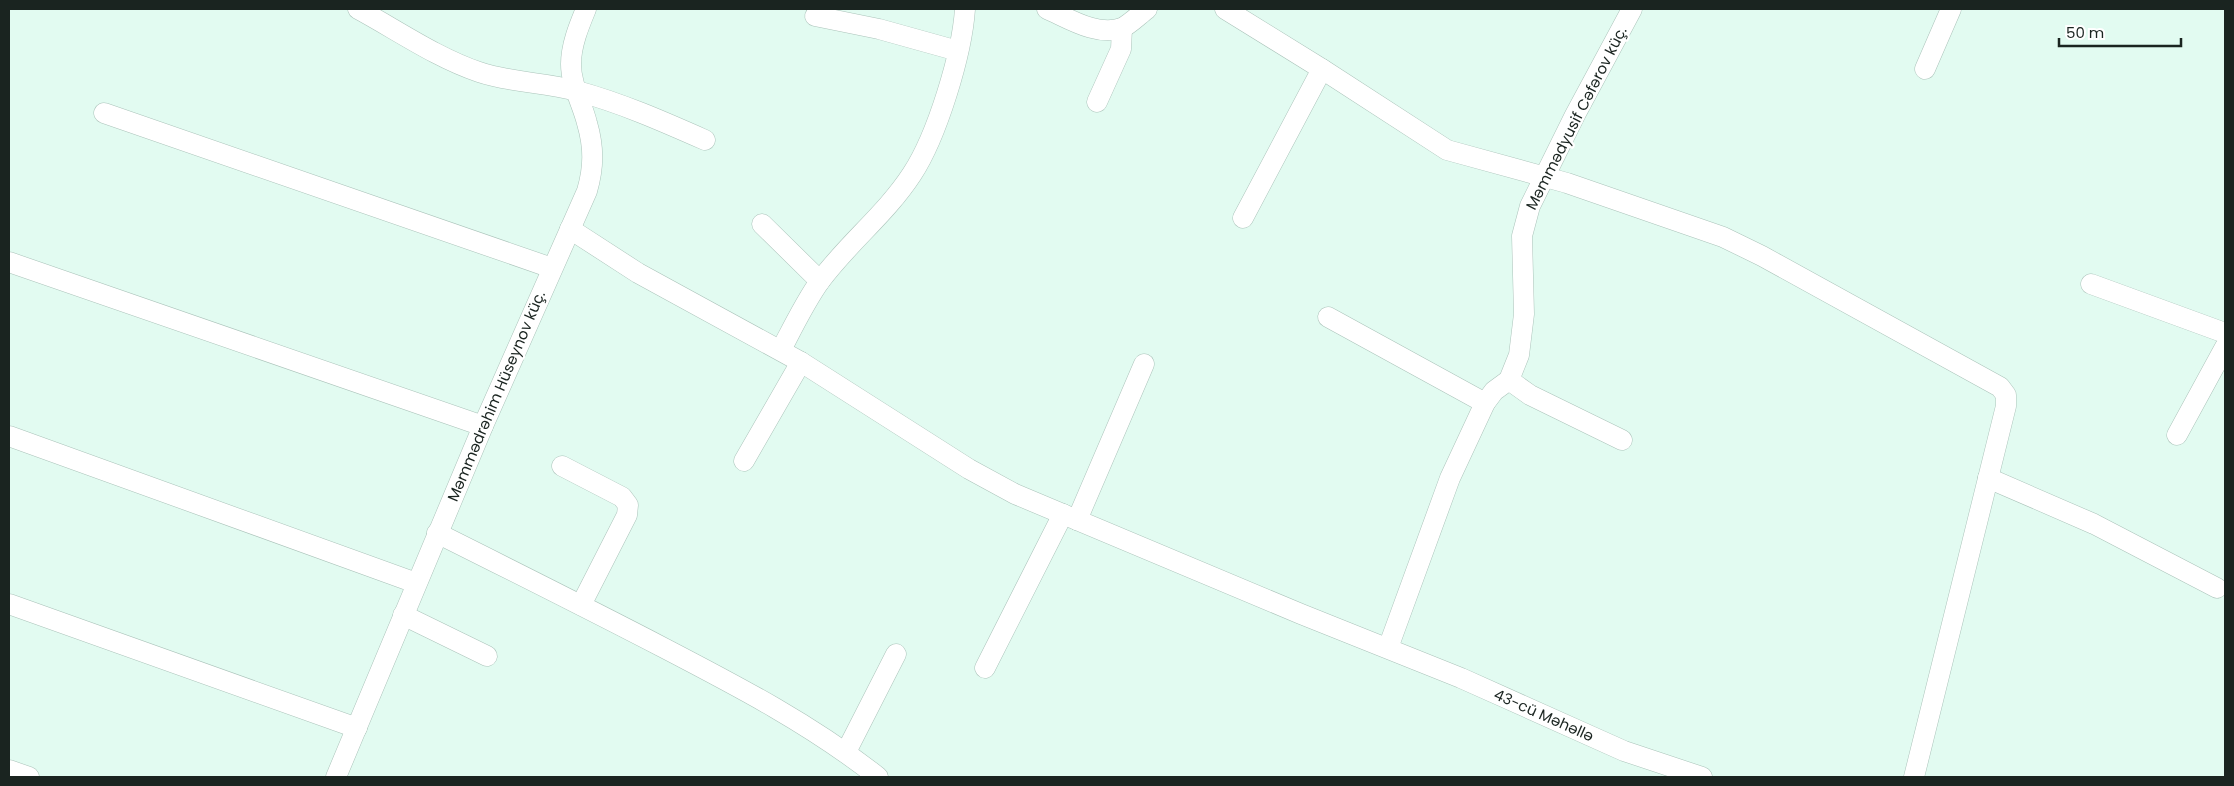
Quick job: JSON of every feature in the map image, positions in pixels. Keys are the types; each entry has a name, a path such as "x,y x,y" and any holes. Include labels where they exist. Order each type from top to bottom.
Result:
{"street":[{"path":"358,9 454,62 479,72 500,78 575,90 634,109 704,140"},
{"name":"Məmmədrəhim Hüseynov küç.","path":"336,777 437,533 587,191 593,169 588,123 575,90 571,65 574,42 586,9"},
{"path":"781,350 820,281 892,202 913,173 928,144 958,51 965,9"},
{"path":"1047,9 1091,28 1106,31 1122,28 1147,9"},
{"path":"1225,9 1447,150 1544,176 1723,237 1779,265 2000,387 2006,395 2006,406 1914,777"},
{"name":"Məmmədyusif Cəfərov küç.","path":"1388,648 1450,478 1485,403 1494,391 1508,380 1519,355 1524,314 1522,236 1525,220 1574,115 1632,9"},
{"path":"1925,69 1951,9"},
{"path":"815,16 879,29 958,51"},
{"path":"1097,102 1121,49 1122,28"},
{"path":"1243,218 1322,69"},
{"path":"104,113 552,268"},
{"path":"762,224 820,281"},
{"name":"43-cü Məhəllə","path":"570,230 638,273 781,350 969,469 1015,494 1557,719 1624,751 1702,777"},
{"path":"9,262 483,426"},
{"path":"2091,284 2225,333"},
{"path":"1328,317 1485,403"},
{"path":"2177,436 2225,347"},
{"path":"744,462 801,362"},
{"path":"985,668 1070,517 1144,364"},
{"path":"1508,380 1530,395 1622,440"},
{"path":"9,436 416,583"},
{"path":"562,466 622,497 628,506 628,515 581,605"},
{"path":"1988,478 2094,524 2217,588"},
{"path":"437,533 581,605 778,708 846,752 878,777"},
{"path":"9,604 357,728"},
{"path":"403,615 487,656"},
{"path":"846,752 896,654"},
{"path":"9,770 29,777"}]}
